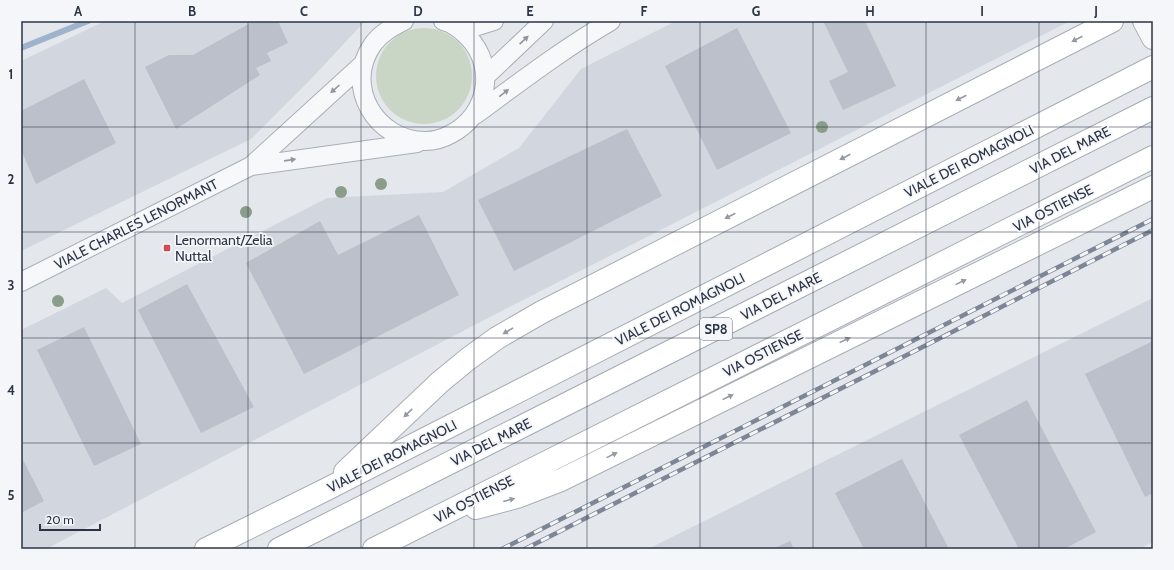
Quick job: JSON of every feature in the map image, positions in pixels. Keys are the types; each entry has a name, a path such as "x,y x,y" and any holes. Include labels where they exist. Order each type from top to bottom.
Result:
{"main road":[{"path":"327,489 434,387 458,366 496,338 542,312 1112,21"},
{"name":"VIALE DEI ROMAGNOLI","path":"206,549 327,489 1153,67"},
{"name":"VIA DEL MARE","path":"280,549 1153,108"},
{"name":"VIA OSTIENSE","path":"374,549 1153,157"},
{"path":"444,514 517,497 577,473 1153,187"}],"street":[{"path":"404,21 388,29 373,44 364,63 362,82 365,101 375,118 389,131 407,139 426,141"},
{"path":"443,21 462,31 474,43 482,59 486,76 485,90 473,117"},
{"path":"462,31 494,21"},
{"path":"486,76 544,21"},
{"path":"473,117 553,57 611,21"},
{"path":"1144,21 1153,38"},
{"name":"VIALE CHARLES LENORMANT","path":"21,282 251,166 364,63"},
{"name":"VIALE CHARLES LENORMANT","path":"251,166 444,138 460,130 473,117"}],"shaded area":[{"path":"105,21 365,21 312,78 251,139 21,251 21,61"},
{"path":"676,21 1070,21 486,319 46,549 21,549 21,330 106,288 122,303 327,198 443,192 519,148 581,69"},
{"path":"1153,298 1153,542 1139,549 648,549"}],"green space":[{"path":"424,28 442,32 451,36 458,42 464,49 468,58 472,76 468,94 464,103 458,110 451,116 442,120 424,124 406,120 397,116 390,110 384,103 380,94 376,76 380,58 384,49 390,42 397,36 406,32"}],"building":[{"path":"254,21 278,21 288,43 267,53 271,61 256,68 260,75 176,129 145,67 169,55 193,55"},
{"path":"823,21 865,21 896,86 843,110 829,81 848,72"},
{"path":"737,28 791,133 717,170 665,66"},
{"path":"84,79 116,143 36,184 21,150 21,111"},
{"path":"627,129 662,196 514,271 478,200"},
{"path":"419,215 459,295 304,374 246,263 320,221 338,255"},
{"path":"187,284 254,407 201,433 138,310"},
{"path":"84,327 141,444 94,466 37,350"},
{"path":"1153,341 1153,493 1145,497 1085,374"},
{"path":"1027,400 1096,532 1064,549 1019,549 959,435"},
{"path":"21,456 44,501 21,513"},
{"path":"902,459 949,549 864,549 835,493"},
{"path":"790,541 794,549 773,549"}],"waterway":[{"path":"21,48 88,21"}],"railway":[{"path":"502,549 1153,219"},
{"path":"525,549 1153,230"}],"place":[{"name":"Lenormant/Zelia Nuttal","path":"167,248"}]}
